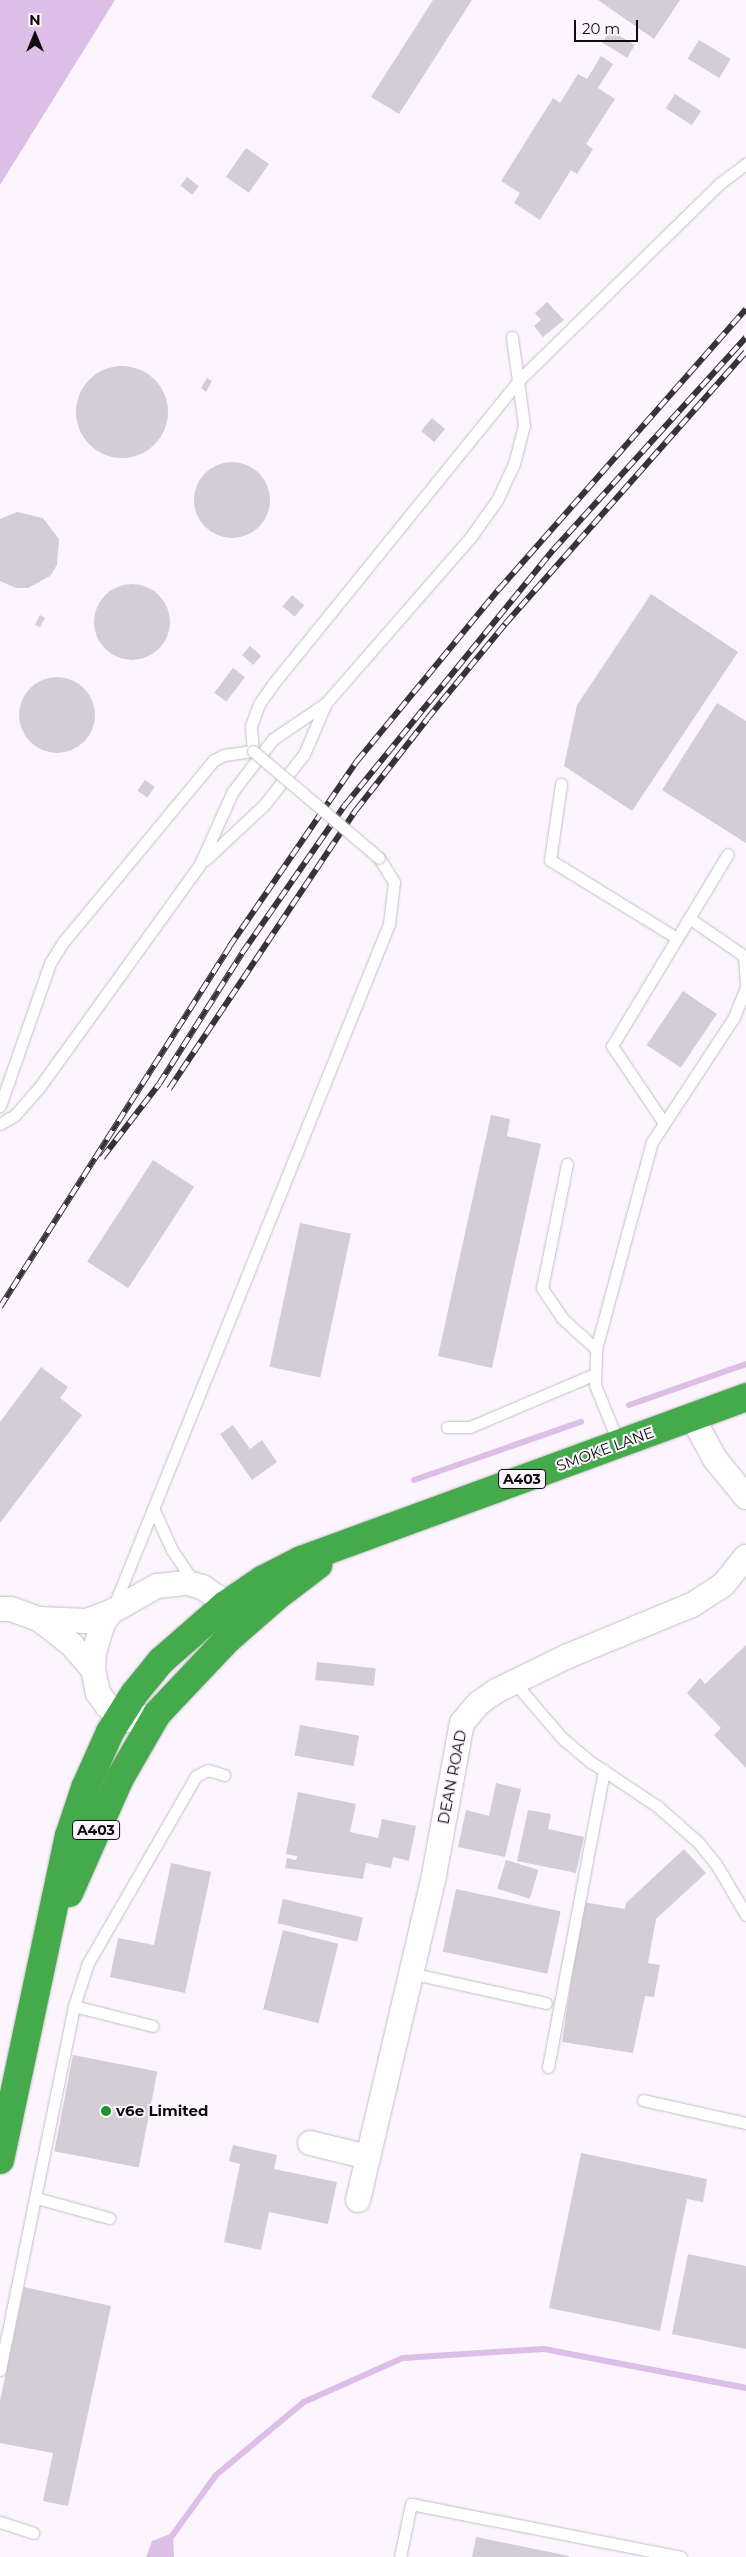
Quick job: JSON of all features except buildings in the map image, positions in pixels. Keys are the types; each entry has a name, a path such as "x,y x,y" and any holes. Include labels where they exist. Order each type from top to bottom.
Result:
{"highway":[{"name":"SMOKE LANE","path":"352,1543 427,1512 746,1397"},
{"name":"A403","path":"0,2160 44,1949 72,1828 85,1788 120,1715 160,1661 226,1605 278,1571 352,1543"},
{"name":"A403","path":"44,1949 120,1778 156,1716 228,1639 300,1578 352,1543"}],"street":[{"path":"692,1417 715,1459 746,1497"},
{"name":"DEAN ROAD","path":"358,2200 434,1875 462,1723 479,1703 496,1691 516,1683 568,1656 692,1605 722,1585 746,1557"},
{"path":"0,1609 10,1609 39,1619 78,1622 111,1612 157,1586 195,1585 210,1592 226,1605 231,1621 228,1639"},
{"path":"111,1612 99,1632 93,1669 100,1698 120,1715 136,1721 156,1716"},
{"path":"39,1619 72,1644 93,1669"},
{"path":"310,2143 368,2157"}],"lane":[{"path":"111,1612 389,924 394,882 380,858 253,751 251,726 259,704 273,684 518,381 720,184 746,164"},
{"path":"0,1124 15,1115 38,1090 200,864 233,791 273,739 326,703 470,538 497,500 514,464 524,425 512,337"},
{"path":"200,864 264,805 304,754 326,703"},
{"path":"0,1106 50,962 64,941 214,760 224,755 253,751"},
{"path":"561,784 550,860 677,938"},
{"path":"664,1122 612,1046 728,854"},
{"path":"619,1444 595,1385 596,1349 652,1142 734,1017 746,988 744,956 689,918"},
{"path":"567,1164 542,1288 562,1318 596,1349"},
{"path":"447,1427 470,1427 595,1374"},
{"path":"153,1508 172,1550 195,1585"},
{"path":"516,1683 562,1738 604,1770 657,1806 698,1842 716,1864 746,1915"},
{"path":"0,2370 74,2006 88,1963 196,1776 208,1770 224,1775"},
{"path":"548,2067 604,1770"},
{"path":"410,1974 546,2003"},
{"path":"74,2006 153,2026"},
{"path":"643,2100 746,2123"},
{"path":"36,2198 108,2218"},
{"path":"400,2557 411,2504 681,2557"},
{"path":"0,2522 33,2532"}],"shaded area":[{"path":"0,0 115,0 0,185"},
{"path":"173,2533 174,2557 146,2557 152,2541"}],"waterway":[{"path":"629,1405 746,1364"},
{"path":"414,1480 581,1422"},
{"path":"169,2540 216,2475 304,2402 403,2358 544,2349 746,2388"}],"railway":[{"path":"0,1307 229,947 357,761 499,589 746,309"},
{"path":"102,1158 159,1084 242,953 345,805 553,550 746,337"},
{"path":"169,1089 356,810 427,719 505,624 746,352"}],"place":[{"name":"v6e Limited","path":"106,2111"}]}
